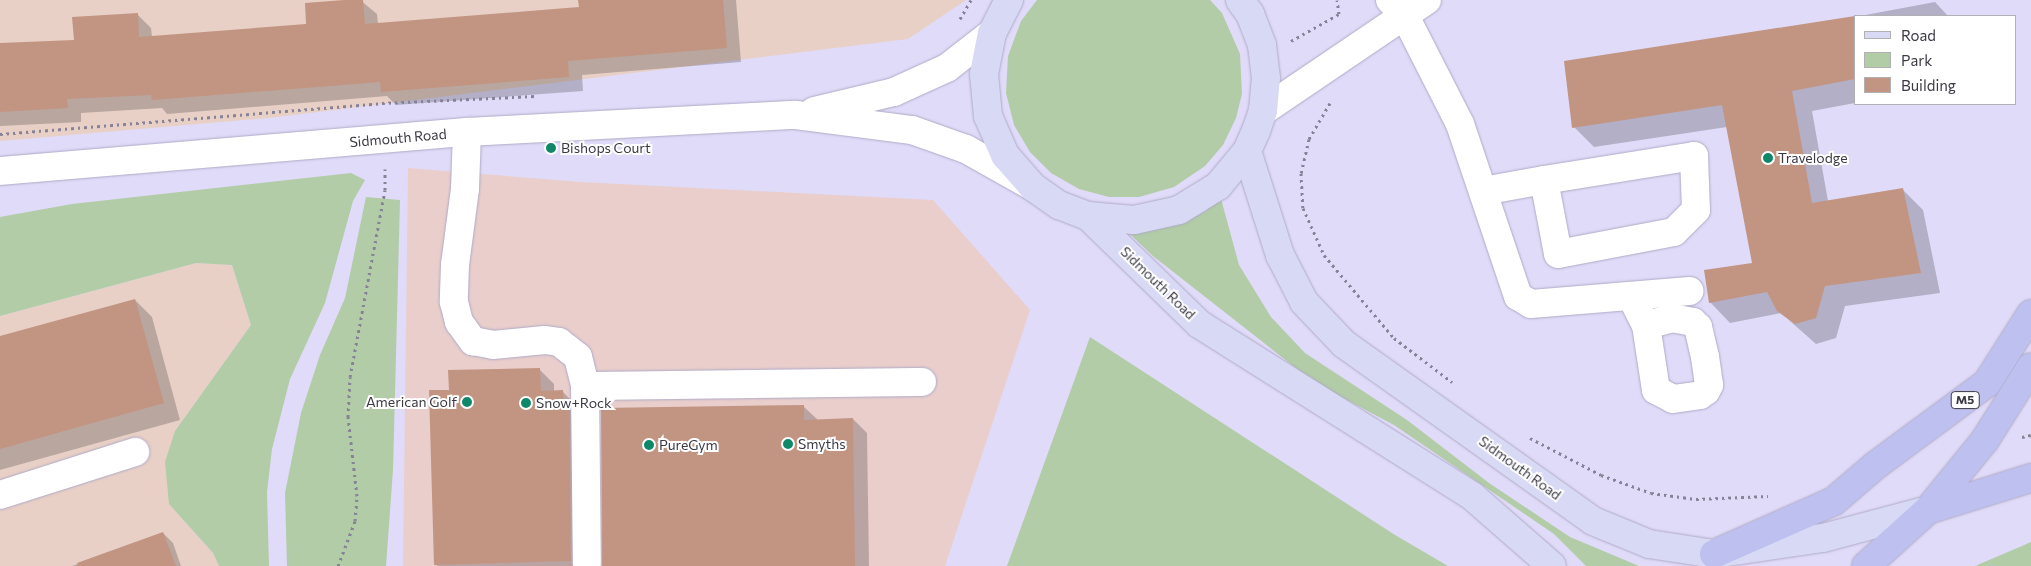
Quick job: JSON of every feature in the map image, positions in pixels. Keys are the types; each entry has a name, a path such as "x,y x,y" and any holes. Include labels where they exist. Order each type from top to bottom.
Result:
{"highway":[{"name":"M5","path":"1714,554 1834,501 1876,465 1987,383 2031,314"},
{"path":"1866,566 1928,510 1985,440 2031,367"},
{"path":"1928,510 2031,478"}],"main road":[{"path":"1009,0 992,33 984,74 988,116 1006,154 1033,187 1059,205 1088,216 1134,220 1179,210 1218,186 1247,151 1263,111 1266,78 1262,45 1250,14 1240,0"},
{"name":"Sidmouth Road","path":"1247,151 1280,255 1304,302 1344,344 1594,521 1649,544 1714,554 1823,538 1928,510"},
{"name":"Sidmouth Road","path":"1088,216 1199,324 1472,496 1552,566"}],"street":[{"path":"1263,111 1313,79 1357,45 1398,8 1427,0"},
{"path":"1398,8 1460,124 1518,296 1531,304 1689,291"},
{"name":"Sidmouth Road","path":"0,171 467,132 796,115 894,92 947,68 992,33"},
{"name":"Sidmouth Road","path":"796,115 912,130 966,149 1033,187"},
{"path":"467,132 465,189 455,265 454,302 459,322 473,341 493,345 545,340 559,342 578,357 584,386 587,563"},
{"path":"1483,191 1544,180 1694,156 1696,210 1674,232 1558,254 1544,180"},
{"path":"1631,296 1646,325"},
{"path":"584,386 922,382"},
{"path":"0,495 135,452"}],"path":[{"path":"957,24 971,0"},
{"path":"1337,0 1339,14 1290,41 1313,79 1333,98 1308,139 1301,173 1303,208 1324,255 1394,338 1454,384"},
{"path":"0,134 382,103 539,96"},
{"path":"338,566 354,521 357,496 348,417 350,377 385,190 384,166"},
{"path":"1523,434 1601,475 1651,493 1696,499 1770,496"},
{"path":"1985,440 2031,436"}],"shaded area":[{"path":"0,0 966,0 908,39 269,118 0,141"},
{"path":"408,168 580,182 933,200 1030,310 945,566 403,566"},
{"path":"196,263 232,265 251,325 175,431 169,504 213,553 219,566 0,566 0,316"}],"green space":[{"path":"1037,0 1210,0 1222,13 1240,54 1242,94 1236,118 1223,145 1205,166 1174,187 1139,197 1109,197 1079,189 1051,173 1030,152 1014,125 1006,93 1008,56 1021,21"},
{"path":"351,173 365,180 353,201 325,303 290,379 272,449 267,492 269,566 219,566 213,553 169,504 165,462 175,431 251,325 232,265 196,263 0,316 0,217 72,204"},
{"path":"1220,195 1239,265 1271,317 1305,353 1407,420 1489,483 1570,537 1639,566 1586,566 1554,534 1394,425 1315,383 1153,256 1130,234 1186,221 1206,211"},
{"path":"366,197 400,200 393,470 386,566 287,566 285,493 301,413 320,355 345,298"},
{"path":"1090,337 1395,535 1448,566 1007,566"},
{"path":"2031,542 2031,566 1975,566 2022,546"}],"building":[{"path":"363,0 365,24 579,7 578,0 723,0 727,48 568,61 569,77 381,92 380,82 152,100 151,95 67,99 68,108 0,112 0,43 74,40 72,17 138,13 139,37 306,24 305,3"},
{"name":"Travelodge","path":"1854,16 1854,79 1792,91 1812,203 1903,188 1921,273 1825,286 1816,318 1795,324 1777,311 1767,292 1709,303 1704,270 1752,263 1722,105 1572,128 1564,61"},
{"path":"135,299 164,403 0,449 0,336"},
{"path":"540,368 541,391 563,390 564,408 570,408 571,561 434,565 429,390 449,390 448,370"},
{"path":"804,405 804,420 853,418 855,566 602,566 601,408"},
{"path":"163,532 176,566 78,566 77,563"}],"place":[{"name":"Bishops Court","path":"551,148"},
{"name":"Travelodge","path":"1768,158"},
{"name":"American Golf","path":"467,402"},
{"name":"Snow+Rock","path":"526,403"},
{"name":"Smyths","path":"788,444"},
{"name":"PureGym","path":"649,445"}]}
